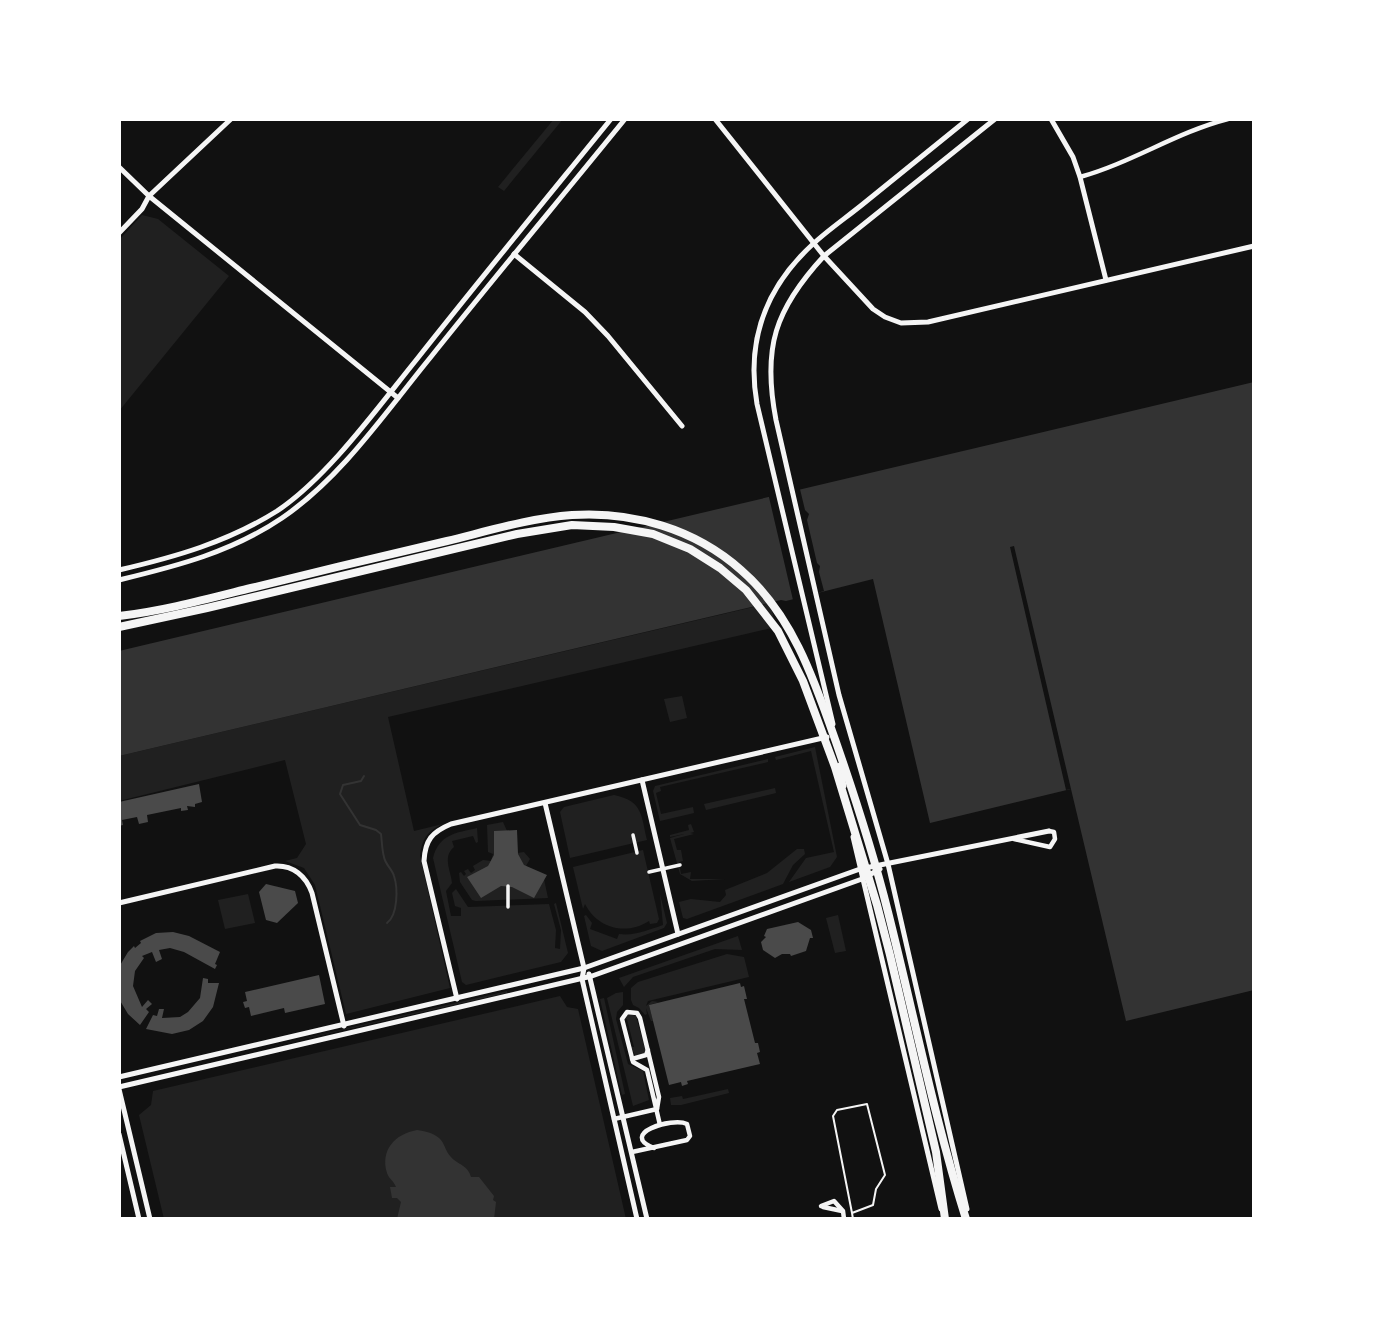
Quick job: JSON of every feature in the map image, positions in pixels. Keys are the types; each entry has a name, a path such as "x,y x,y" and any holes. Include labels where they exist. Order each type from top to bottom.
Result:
{"highway":[{"path":"119,616 205,599 548,518 595,514 636,519 695,538 727,558 754,583 776,610 800,650 823,705 867,836 888,910 913,1036"},
{"path":"119,627 550,528 594,525 634,529 690,549 734,578 778,631 799,672 835,767 913,1036 940,1150 968,1219"},
{"path":"940,1150 944,1219"}],"street":[{"path":"119,233 142,209 149,196 231,119"},
{"path":"119,570 199,549 248,527 278,510 314,481 390,392 611,119"},
{"path":"119,580 201,559 224,550 282,517 321,486 398,398 625,119"},
{"path":"715,119 824,256 873,309 894,321 928,322 1254,246"},
{"path":"944,1219 862,879 822,675 753,376 760,325 767,303 778,284 814,243 968,119"},
{"path":"968,1219 888,864 834,673 776,420 769,376 776,330 788,303 808,273 824,256 995,119"},
{"path":"1051,119 1073,157 1080,177 1106,280"},
{"path":"1080,177 1228,119"},
{"path":"119,167 149,196 398,398"},
{"path":"507,247 585,312 608,335 682,426"},
{"path":"457,999 425,861 428,841 439,830 451,824 835,735"},
{"path":"642,780 678,934"},
{"path":"545,803 584,968 582,979 637,1219"},
{"path":"119,1077 584,968 860,869 1049,831 1054,832 1055,839 1050,847 1014,839"},
{"path":"633,835 637,853"},
{"path":"150,1219 119,1088 582,979 862,879 888,864"},
{"path":"649,872 680,865"},
{"path":"119,903 275,866 294,869 307,881 312,893 344,1026"},
{"path":"508,886 508,907"},
{"path":"584,968 592,976 648,1219"},
{"path":"657,1110 659,1097 637,1013 627,1012 622,1019 632,1059 647,1070 660,1125"},
{"path":"632,1059 642,1058 648,1049"},
{"path":"614,1119 657,1110"},
{"path":"632,1152 654,1148 687,1140 690,1128 683,1122 649,1128 642,1137 648,1146 654,1148"},
{"path":"119,1134 139,1219"},
{"path":"843,1211 845,1219"}],"lane":[{"path":"852,1213 873,1205 876,1189 885,1175 867,1104 837,1110 833,1116 853,1219"}],"shaded area":[{"path":"554,119 563,119 504,191 498,187"},
{"path":"142,215 158,219 229,276 119,411 119,240"},
{"path":"1254,382 1254,990 1126,1021 1071,789 930,823 873,579 119,756 119,651"},
{"path":"770,603 776,627 388,717 414,831 443,824 426,836 420,856 450,988 346,1014 315,885 304,868 285,861 297,858 306,844 285,760 119,801 119,756"},
{"path":"682,696 687,718 670,722 664,699"},
{"path":"815,747 837,857 830,867 789,882 806,858 834,852 811,751 776,760 775,757"},
{"path":"768,759 768,762 660,787 661,791 656,793 661,814 693,807 694,813 660,821 653,791 655,786"},
{"path":"775,788 776,793 706,810 704,804"},
{"path":"614,795 636,805 642,816 647,840 570,858 560,812 564,807"},
{"path":"503,822 517,853 524,852 530,859 526,866 544,879 548,898 476,901 472,900 460,882 459,873 464,876 464,871 468,869 471,873 475,870 473,866 483,860 491,861 493,854 488,852 487,825"},
{"path":"691,824 694,832 690,833 694,834 674,839 677,850 681,850 681,874 691,872 690,879 725,879 692,881 680,874 670,838 684,834 670,835 689,830 688,825"},
{"path":"477,828 478,842 476,843 473,836 452,841 454,847 448,860 452,883 446,891 451,916 461,916 461,908 455,906 452,893 456,889 468,907 549,904 556,930 555,948 560,949 561,930 554,904 556,903 568,953 561,962 466,985 462,982 433,858 444,839 455,833"},
{"path":"797,849 804,849 805,854 793,865 783,884 687,919 683,918 679,902 691,899 720,902 726,895 725,890 767,873"},
{"path":"643,850 659,919 657,923 650,924 649,921 640,926 622,929 604,924 585,904 583,909 573,867"},
{"path":"248,894 255,923 225,929 218,900"},
{"path":"660,894 667,923 664,928 602,951 591,946 584,916 592,923 590,929 617,939 619,934 641,932 663,925"},
{"path":"838,915 846,951 835,953 826,918"},
{"path":"738,936 742,950 715,949 633,977 624,987 619,978"},
{"path":"727,954 744,957 749,977 648,1001 646,1006 652,1001 659,1002 649,1005 653,1021 646,1008 645,1015 633,1005 631,988 638,982"},
{"path":"507,991 507,993 229,1056"},
{"path":"623,992 623,1005 617,1012 616,1019 628,1064 643,1071 649,1100 633,1106 607,998"},
{"path":"560,996 567,1007 578,1009 626,1219 164,1219 139,1115 151,1105 153,1091"},
{"path":"604,998 625,1094 622,1095 600,999"},
{"path":"628,1014 636,1016 645,1049 645,1054 636,1057 631,1047 634,1047 627,1019 625,1020"},
{"path":"728,1089 729,1093 671,1105 670,1098 682,1096 683,1099"},
{"path":"417,1130 439,1138 449,1155 468,1170 471,1177 479,1177 494,1196 494,1219 397,1219 401,1202 392,1198 390,1187 396,1187 387,1173 386,1157 396,1139"}],"pier":[{"path":"799,485 805,510 809,514 807,520 824,591 793,600 768,493"},
{"path":"1014,546 1071,789 1066,790 1010,547"}],"building":[{"path":"199,784 202,802 195,804 195,807 187,806 188,810 181,811 181,808 147,815 148,822 139,824 137,817 122,820 123,825 119,826 119,802"},
{"path":"517,830 518,854 524,865 547,875 534,898 512,887 501,886 481,898 467,877 488,866 494,855 494,831"},
{"path":"266,884 295,891 298,903 277,923 266,920 259,892"},
{"path":"798,922 811,930 813,938 810,938 806,951 791,956 782,954 775,958 763,950 761,942 766,937 764,936 767,929"},
{"path":"173,932 189,936 220,952 215,964 217,965 215,969 184,952 170,948 159,950 162,959 156,962 152,952 142,956 144,958 135,971 133,986 142,1007 148,1000 152,1004 146,1009 149,1012 140,1025 128,1014 119,999 119,967 128,952 141,943 140,941 156,933"},
{"path":"319,975 325,1004 285,1013 284,1008 251,1016 249,1007 245,1008 245,992"},
{"path":"203,978 208,979 208,983 219,983 213,1007 203,1021 189,1030 172,1034 146,1029 153,1015 157,1016 159,1009 164,1009 162,1018 180,1017 188,1012 200,998"},
{"path":"740,983 741,987 744,986 747,999 744,999 755,1043 758,1043 760,1064 687,1081 688,1084 682,1086 681,1082 669,1085 649,1005"}],"waterway":[{"path":"364,776 361,781 343,785 340,794 360,825 381,834 385,860 393,873 396,887 395,908 387,923"}]}
